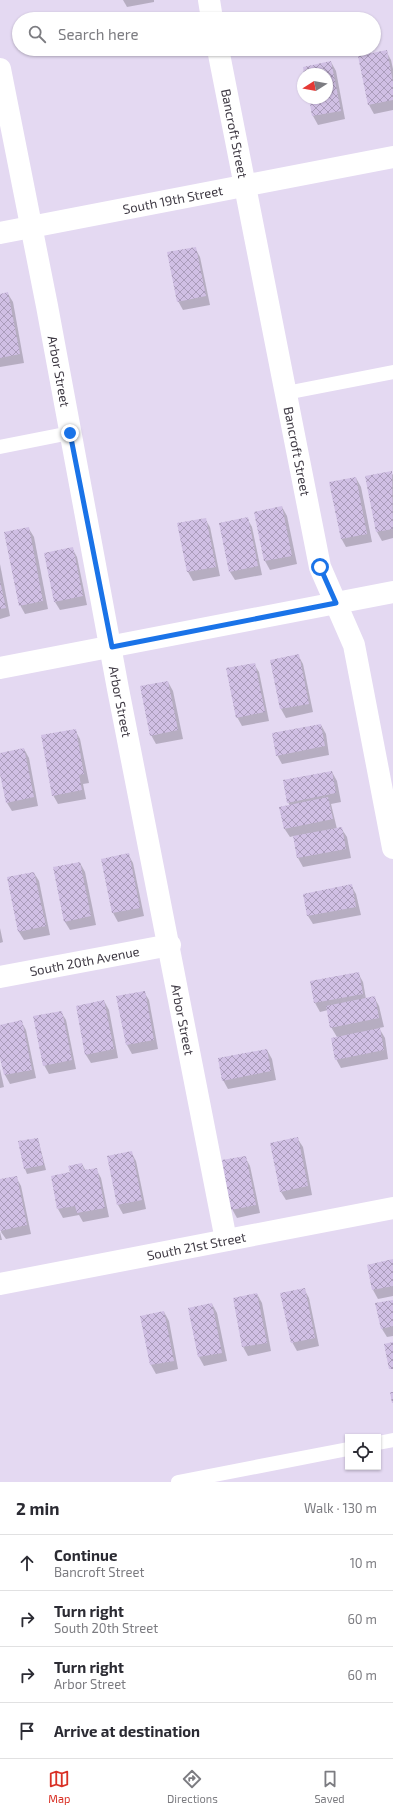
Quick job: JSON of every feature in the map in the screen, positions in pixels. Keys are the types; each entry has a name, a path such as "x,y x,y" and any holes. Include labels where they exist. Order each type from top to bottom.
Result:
{"street":[{"path":"208,0 211,12"},
{"name":"Bancroft Street","path":"219,56 320,567 354,645 393,848"},
{"name":"Arbor Street","path":"0,69 112,647 118,689 170,944 226,1240"},
{"name":"South 19th Street","path":"0,233 393,157"},
{"path":"0,668 393,592"},
{"name":"South 20th Avenue","path":"0,977 170,944"},
{"name":"South 21st Street","path":"0,1284 393,1208"}],"lane":[{"path":"286,393 393,372"},
{"path":"0,447 70,433"},
{"path":"381,1442 393,1440"},
{"path":"178,1482 345,1450"}],"building":[{"path":"387,50 393,82 393,100 368,105 358,56 381,56 381,51"},
{"path":"331,61 332,68 303,68"},
{"path":"333,71 341,111 312,116 310,104 333,104"},
{"path":"196,247 206,296 177,302 167,252"},
{"path":"8,292 20,354 0,358 0,294"},
{"path":"392,471 393,529 376,532 365,476"},
{"path":"356,477 367,534 341,539 329,482"},
{"path":"282,506 292,556 264,561 254,512"},
{"path":"248,517 258,566 229,572 219,523"},
{"path":"206,518 216,567 187,572 177,523"},
{"path":"29,527 43,601 19,606 4,532"},
{"path":"73,547 83,596 54,602 44,553"},
{"path":"0,581 6,608 0,609"},
{"path":"299,654 309,704 280,709 270,660"},
{"path":"255,663 265,712 236,718 226,668"},
{"path":"168,681 178,730 150,736 140,686"},
{"path":"321,724 325,746 276,756 272,733"},
{"path":"76,729 84,774 79,775 82,790 52,796 41,735"},
{"path":"24,748 34,797 6,803 0,774 0,753"},
{"path":"332,771 336,793 287,803 283,780"},
{"path":"328,797 333,819 284,829 279,807"},
{"path":"342,827 346,849 297,858 293,836"},
{"path":"129,853 140,908 112,913 101,859"},
{"path":"80,862 91,916 64,922 53,867"},
{"path":"34,872 46,926 18,932 7,877"},
{"path":"352,884 356,907 307,916 303,894"},
{"path":"359,972 363,994 314,1003 310,981"},
{"path":"145,991 154,1040 126,1045 116,996"},
{"path":"375,996 379,1018 330,1028 326,1006"},
{"path":"104,1000 114,1049 85,1055 76,1006"},
{"path":"62,1011 72,1060 43,1066 33,1016"},
{"path":"22,1020 32,1070 4,1075 0,1058 0,1025"},
{"path":"380,1028 384,1050 335,1060 331,1038"},
{"path":"267,1049 271,1071 222,1081 218,1058"},
{"path":"298,1137 308,1186 280,1192 270,1143"},
{"path":"38,1138 44,1165 24,1169 18,1141"},
{"path":"132,1151 142,1200 117,1205 107,1156"},
{"path":"246,1156 256,1205 231,1210 222,1160"},
{"path":"82,1163 84,1170 97,1168 105,1208 77,1213 75,1206 57,1209 51,1176 70,1172 68,1166"},
{"path":"17,1176 27,1225 0,1231 0,1179"},
{"path":"393,1259 393,1286 372,1290 367,1265"},
{"path":"305,1288 315,1338 291,1343 280,1293"},
{"path":"257,1293 267,1343 242,1347 233,1298"},
{"path":"393,1300 393,1326 381,1329 375,1303"},
{"path":"212,1303 222,1353 198,1357 188,1308"},
{"path":"164,1311 174,1361 150,1365 140,1316"},
{"path":"393,1342 393,1369 389,1369 384,1344"},
{"path":"390,1392 393,1392 393,1403 392,1403"}],"route":[{"path":"70,433 112,647 336,603 320,567"}]}
